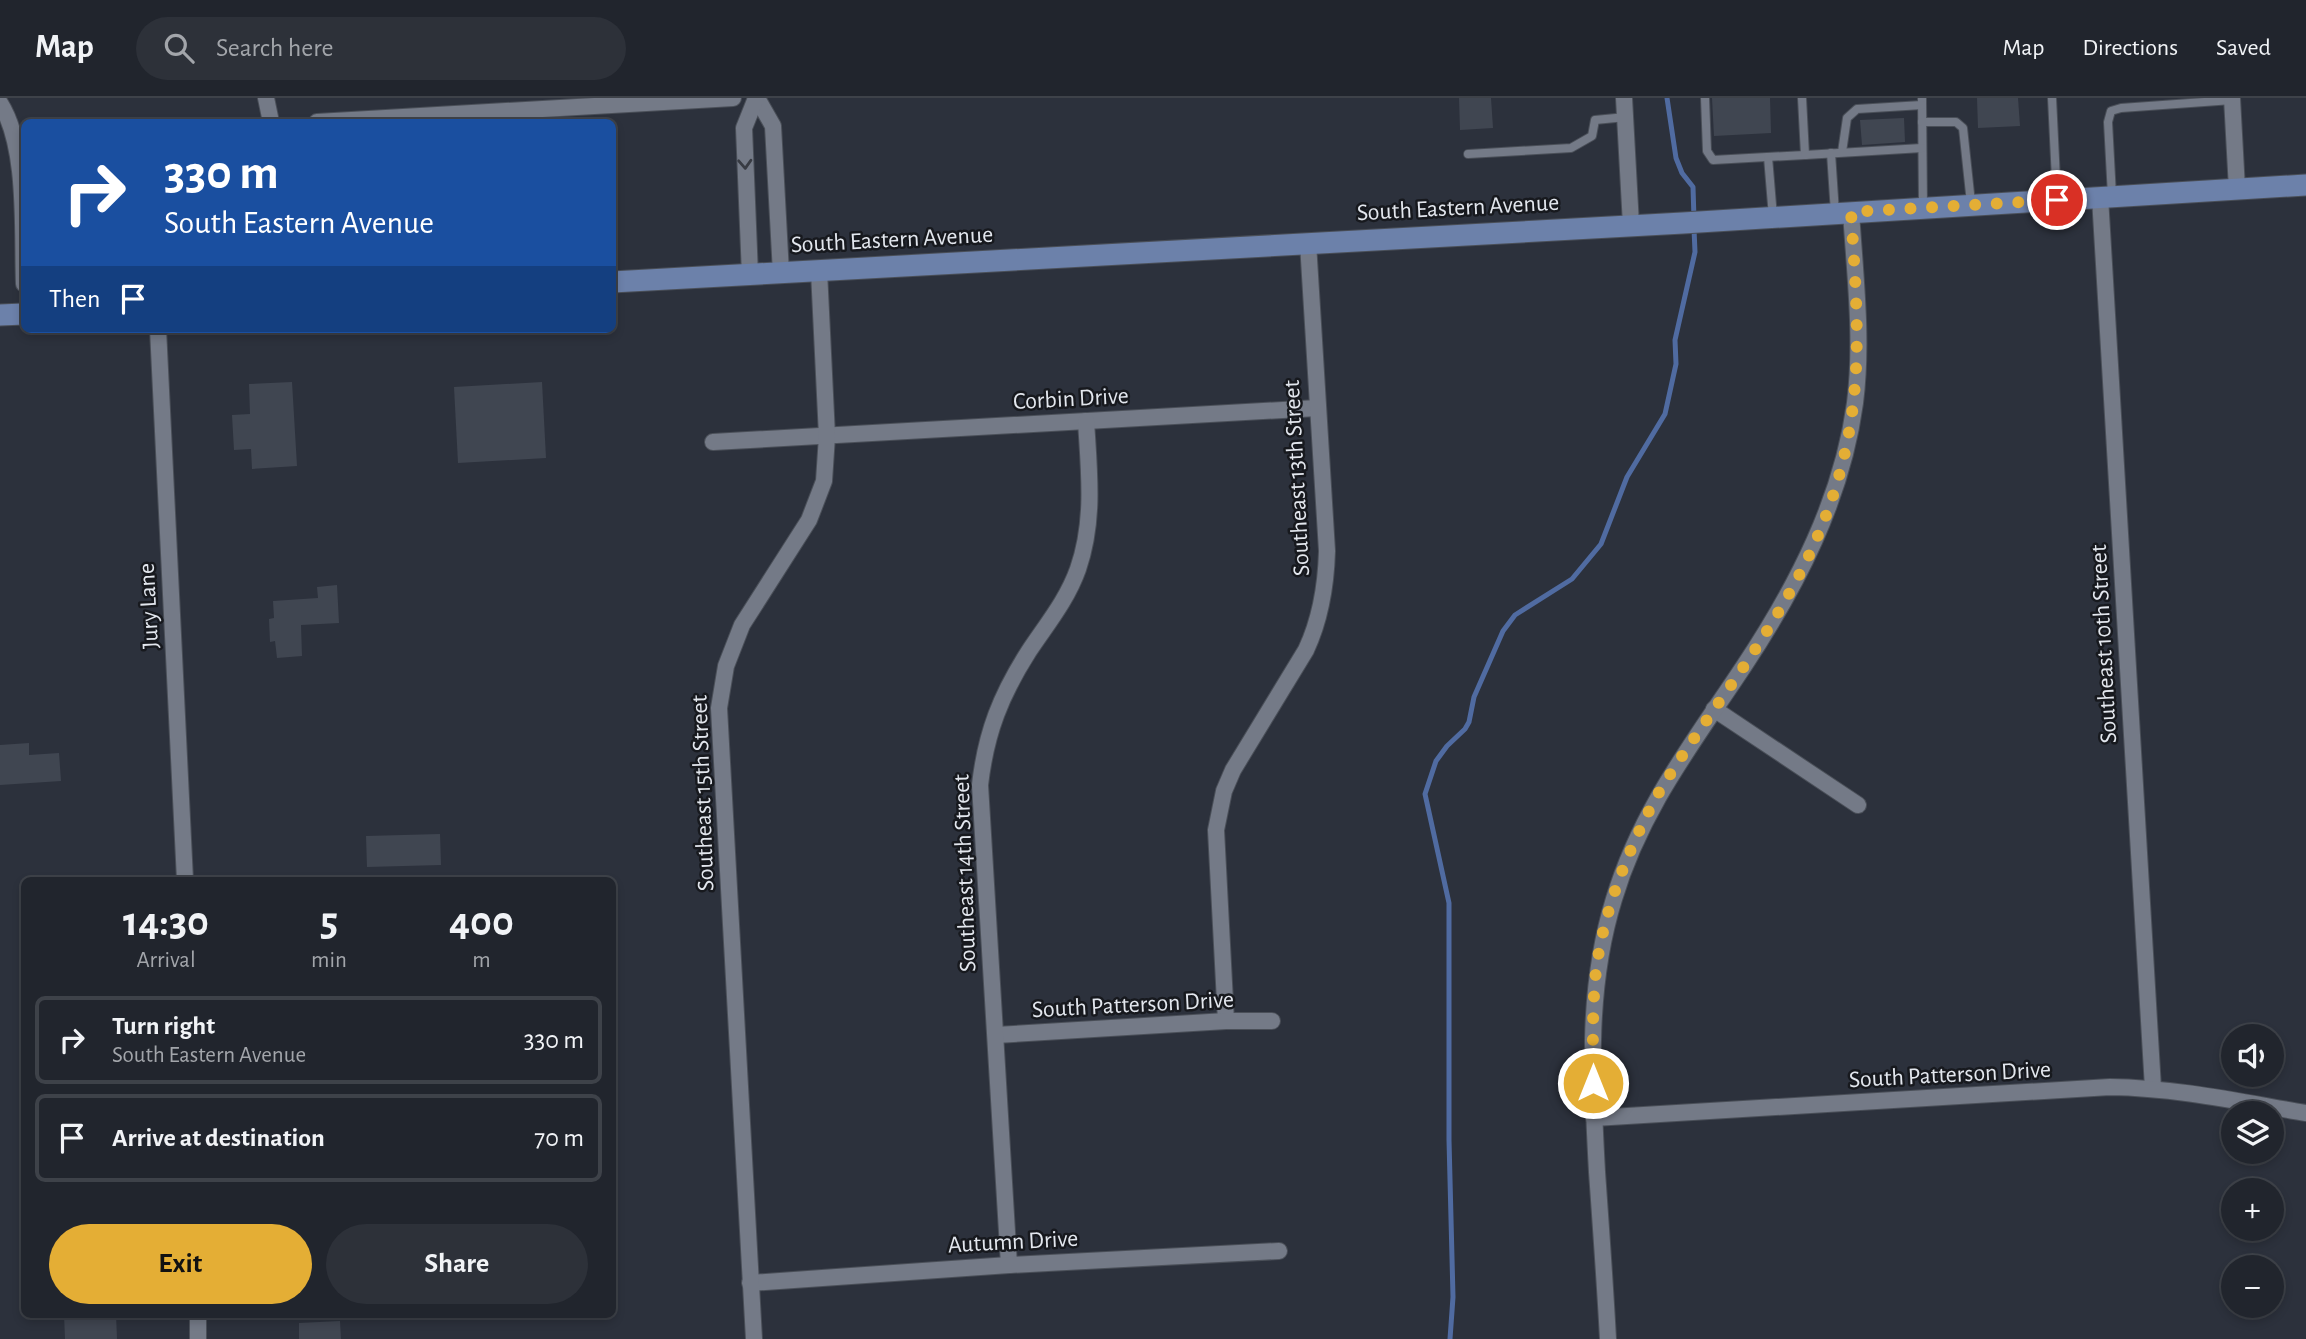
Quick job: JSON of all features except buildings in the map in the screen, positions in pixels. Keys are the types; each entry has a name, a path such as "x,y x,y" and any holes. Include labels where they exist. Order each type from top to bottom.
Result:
{"main road":[{"name":"South Eastern Avenue","path":"616,282 1683,223 2306,185"},
{"path":"0,315 21,313"}],"street":[{"path":"267,98 270,119"},
{"path":"369,119 733,98"},
{"path":"757,98 773,126 781,273"},
{"path":"750,275 744,128 757,98"},
{"path":"1625,98 1632,225"},
{"path":"2232,99 2237,189"},
{"path":"0,103 11,122 19,162 21,211"},
{"name":"Southeast 10th Street","path":"2106,197 2153,1088"},
{"path":"1608,1339 1594,1118 1593,1041 1597,970 1614,899 1636,839 1655,800 1693,738 1775,619 1800,573 1836,487 1855,402 1857,365 1858,307 1843,213"},
{"name":"Southeast 13th Street","path":"1226,1021 1216,852 1218,811 1233,770 1306,650 1322,606 1326,581 1327,551 1308,243"},
{"name":"Southeast 15th Street","path":"754,1339 719,708 726,666 742,625 808,520 824,481 827,436 819,271"},
{"name":"Jury Lane","path":"158,333 185,877"},
{"name":"Corbin Drive","path":"713,442 1317,408"},
{"name":"Southeast 14th Street","path":"1009,1265 980,805 982,764 1003,694 1066,598 1082,557 1090,521 1086,421"},
{"path":"1714,709 1858,805"},
{"name":"South Patterson Drive","path":"996,1035 1226,1021 1272,1021"},
{"name":"South Patterson Drive","path":"1594,1118 2110,1087 2153,1088 2306,1113"},
{"name":"Autumn Drive","path":"750,1283 1009,1265 1279,1251"},
{"path":"198,1318 198,1339"}],"lane":[{"path":"1705,98 1707,151 1713,160 1922,148"},
{"path":"1802,98 1805,155"},
{"path":"2052,98 2057,200"},
{"path":"2106,197 2108,122 2111,111 2198,100 2232,99"},
{"path":"1842,152 1847,118 1857,109 1922,102 1923,208"},
{"path":"1468,154 1571,148 1592,136 1595,120 1626,117"},
{"path":"1922,122 1956,122 1963,128 1971,205"},
{"path":"1831,153 1843,213"},
{"path":"1768,157 1773,217"}],"waterway":[{"path":"1667,98 1676,158 1682,173 1693,187 1694,219"},
{"path":"1450,1339 1453,1297 1449,1140 1449,903 1425,794 1436,761 1469,722 1474,697 1503,631 1515,615 1572,579 1601,544 1627,477 1665,414 1676,364 1675,340 1695,252 1694,229"}],"route":[{"path":"1593,1083 1597,970 1605,930 1624,867 1655,800 1672,772 1775,619 1800,573 1836,487 1855,402 1858,307 1851,212 2057,200"}]}
